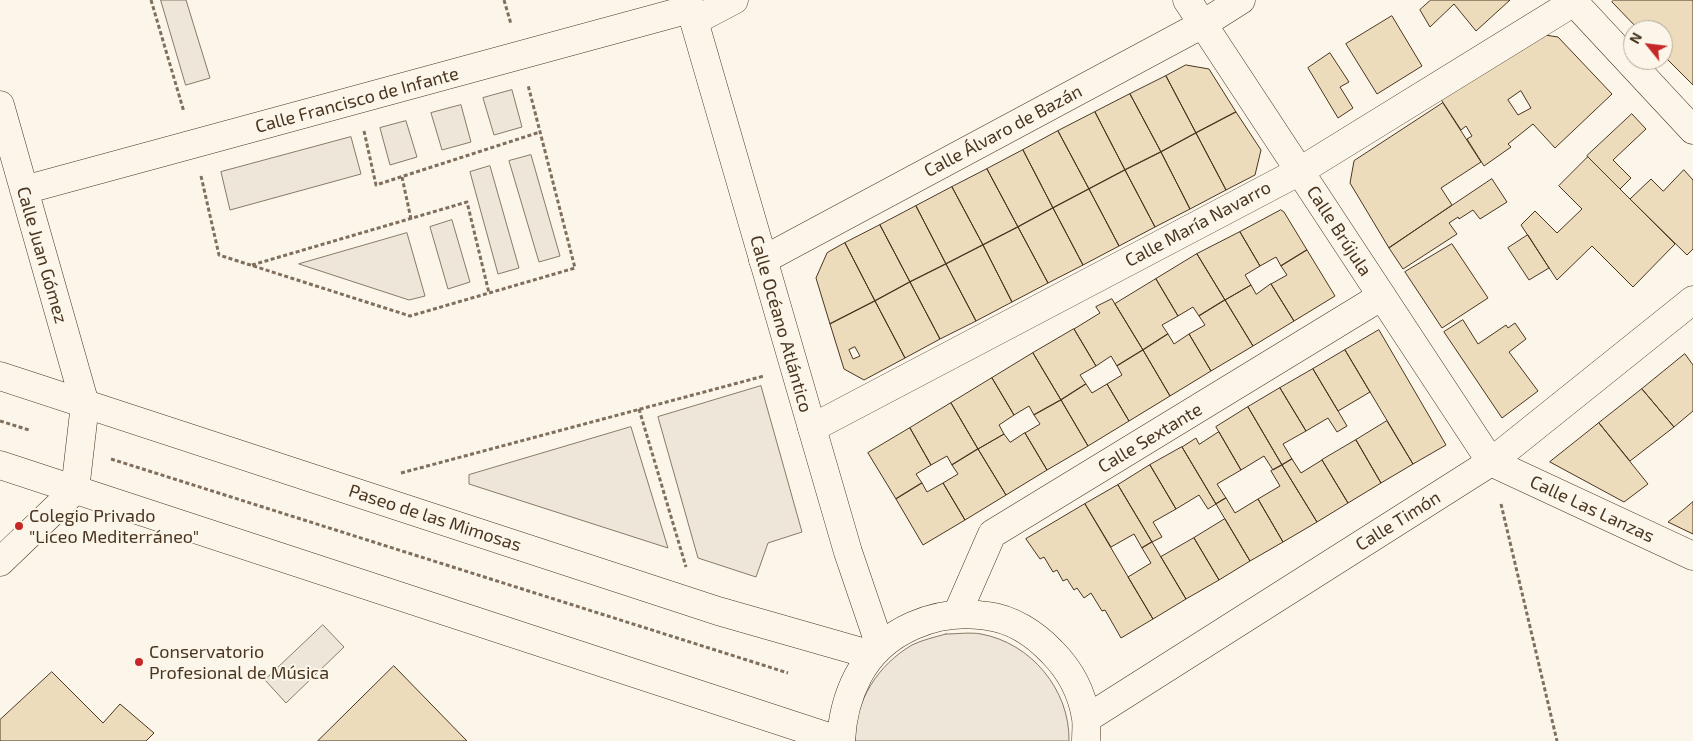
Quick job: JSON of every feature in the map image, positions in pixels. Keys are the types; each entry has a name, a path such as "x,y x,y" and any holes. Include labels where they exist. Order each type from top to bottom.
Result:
{"street":[{"name":"Calle Francisco de Infante","path":"24,190 521,55 734,0"},
{"name":"Calle Brújula","path":"1187,0 1491,462"},
{"name":"Calle Álvaro de Bazán","path":"763,260 1203,24 1241,0"},
{"path":"1573,1 1693,130"},
{"name":"Calle María Navarro","path":"812,428 1300,171 1573,1"},
{"name":"Calle Océano Atlántico","path":"691,10 876,651"},
{"name":"Calle Juan Gómez","path":"0,105 85,404"},
{"name":"Calle Sextante","path":"957,614 992,534 1382,296"},
{"name":"Calle Timón","path":"1086,730 1491,462 1693,300"},
{"name":"Paseo de las Mimosas","path":"0,376 698,604 876,651"},
{"path":"0,562 75,490 85,404"},
{"name":"Calle Las Lanzas","path":"1491,462 1693,556"},
{"path":"0,465 841,741 842,717 849,695 858,674 876,651 903,630 930,619 957,614 988,616 1017,625 1042,641 1063,663 1078,689 1086,730"}],"path":[{"path":"151,0 193,144 219,255 410,316 575,268 521,55"},
{"path":"357,100 376,185 540,132"},
{"path":"402,176 411,219"},
{"path":"251,265 467,202 489,293"},
{"path":"400,473 794,368"},
{"path":"639,409 698,604"},
{"path":"0,420 29,430"},
{"path":"111,459 788,673"},
{"path":"1491,462 1557,741"}],"shaded area":[{"path":"161,0 186,0 210,78 186,85"},
{"path":"512,90 522,127 494,135 483,98"},
{"path":"461,105 471,142 442,150 431,113"},
{"path":"406,121 417,157 390,165 380,128"},
{"path":"351,137 361,174 230,210 221,172"},
{"path":"531,155 560,256 539,262 509,161"},
{"path":"490,166 519,268 498,274 470,172"},
{"path":"452,220 470,282 448,289 430,227"},
{"path":"407,233 425,296 409,300 299,264"},
{"path":"761,386 802,532 768,543 756,577 698,558 658,417"},
{"path":"631,427 668,548 469,484 469,475"},
{"path":"323,625 344,647 286,703 265,680"},
{"path":"977,633 999,639 1016,647 1031,658 1055,687 1063,704 1068,722 1069,741 855,741 859,712 864,698 879,673 889,662 912,645 946,634"}],"building":[{"path":"1431,0 1510,0 1476,31 1454,4 1430,27 1420,10"},
{"path":"1614,0 1693,0 1693,85 1673,65 1673,20 1629,20 1612,2"},
{"path":"1392,16 1422,66 1377,94 1346,44"},
{"path":"1532,33 1558,37 1612,94 1555,148 1533,124 1508,144 1511,147 1484,166 1467,139 1472,136 1466,126 1461,130 1440,98","holes":["1521,91 1531,108 1518,115 1508,100"]},
{"path":"1330,53 1349,82 1340,87 1353,108 1338,118 1308,68"},
{"path":"1186,65 1209,69 1236,112 1196,133 1166,76"},
{"path":"1166,76 1196,133 1161,152 1130,94"},
{"path":"1130,94 1161,152 1125,170 1095,112"},
{"path":"1443,103 1481,162 1441,188 1452,205 1389,248 1350,183 1354,161"},
{"path":"1095,112 1125,170 1089,189 1058,131"},
{"path":"1236,112 1261,150 1255,175 1226,190 1196,133"},
{"path":"1632,114 1646,129 1613,160 1631,178 1620,189 1587,156"},
{"path":"1058,131 1089,189 1053,208 1023,150"},
{"path":"1196,133 1226,190 1190,209 1161,152"},
{"path":"1023,150 1053,208 1018,227 987,169"},
{"path":"1161,152 1190,209 1155,227 1125,170"},
{"path":"1588,157 1675,244 1633,287 1592,246 1557,280 1521,225 1535,211 1557,233 1582,209 1559,186"},
{"path":"987,169 1018,227 983,245 952,187"},
{"path":"1125,170 1155,227 1119,246 1089,189"},
{"path":"1684,170 1693,180 1693,249 1687,255 1630,199 1651,179 1663,191"},
{"path":"1492,179 1507,202 1480,219 1473,210 1459,219 1458,217 1449,223 1457,234 1403,269 1389,248"},
{"path":"952,187 983,245 946,264 916,206"},
{"path":"1089,189 1119,246 1083,265 1053,208"},
{"path":"916,206 946,264 910,282 880,225"},
{"path":"1053,208 1083,265 1048,283 1018,227"},
{"path":"1281,210 1307,250 1281,266 1276,257 1260,266 1240,232"},
{"path":"880,225 910,282 875,301 845,243"},
{"path":"1018,227 1048,283 1012,302 983,245"},
{"path":"1240,232 1260,266 1245,275 1251,285 1225,300 1197,254"},
{"path":"1528,235 1549,268 1529,280 1508,248"},
{"path":"845,243 875,301 830,324 816,278 827,253"},
{"path":"1452,244 1488,298 1442,328 1405,272"},
{"path":"983,245 1012,302 976,321 946,264"},
{"path":"1307,250 1335,296 1294,321 1271,284 1287,275 1281,266"},
{"path":"1197,254 1225,300 1199,316 1193,307 1178,316 1156,279"},
{"path":"946,264 976,321 940,339 910,282"},
{"path":"1156,279 1178,316 1162,325 1168,334 1143,350 1115,304"},
{"path":"910,282 940,339 905,358 875,301"},
{"path":"1271,284 1294,321 1253,346 1225,300 1251,285 1256,294"},
{"path":"1112,299 1143,350 1117,366 1111,356 1096,366 1074,329 1100,313 1096,307"},
{"path":"1225,300 1253,346 1211,371 1189,334 1205,325 1199,316"},
{"path":"875,301 905,358 864,380 844,369 830,324","holes":["855,347 860,356 853,359 849,350"]},
{"path":"1463,320 1478,344 1506,325 1508,328 1515,323 1526,339 1509,352 1538,391 1502,418 1444,332"},
{"path":"1074,329 1096,366 1080,375 1086,384 1061,400 1033,353"},
{"path":"1379,330 1446,445 1413,464 1345,350"},
{"path":"1168,334 1174,344 1189,334 1211,371 1170,396 1143,350"},
{"path":"1143,350 1170,396 1129,421 1107,384 1122,375 1117,366"},
{"path":"1345,350 1370,392 1338,411 1313,369"},
{"path":"1033,353 1061,400 1034,415 1029,406 1014,415 992,378"},
{"path":"1685,354 1693,365 1693,411 1674,427 1642,389"},
{"path":"1313,369 1347,426 1337,432 1328,418 1306,431 1280,388"},
{"path":"992,378 1014,415 999,425 1004,434 978,449 951,403"},
{"path":"1086,384 1092,393 1107,384 1129,421 1088,446 1061,400"},
{"path":"1280,388 1306,431 1283,444 1292,459 1282,465 1248,407"},
{"path":"1642,389 1674,427 1630,461 1599,423"},
{"path":"1061,400 1088,446 1047,470 1025,433 1040,424 1034,415"},
{"path":"951,403 978,449 952,465 947,456 931,465 910,428"},
{"path":"1248,407 1282,465 1273,470 1264,456 1241,470 1216,427"},
{"path":"1387,421 1413,464 1381,483 1356,440"},
{"path":"1599,423 1648,484 1624,502 1550,462"},
{"path":"910,428 931,465 916,474 922,483 896,499 868,453"},
{"path":"1219,432 1241,470 1217,484 1226,498 1216,504 1182,447 1196,438 1199,444"},
{"path":"1025,433 1047,470 1006,495 978,449 1004,434 1010,442"},
{"path":"1356,440 1381,483 1348,503 1322,460"},
{"path":"1182,447 1216,504 1208,509 1199,495 1176,509 1150,465"},
{"path":"978,449 1006,495 965,520 943,483 958,474 952,465"},
{"path":"1292,459 1301,473 1322,460 1348,503 1317,522 1282,465"},
{"path":"1150,465 1176,509 1153,522 1162,537 1152,542 1118,485"},
{"path":"1282,465 1317,522 1283,542 1258,499 1280,486 1271,471"},
{"path":"922,483 927,492 943,483 965,520 923,545 896,499"},
{"path":"1118,485 1152,542 1142,548 1134,534 1111,547 1085,504"},
{"path":"1226,498 1235,513 1258,499 1283,542 1250,561 1216,504"},
{"path":"1693,502 1693,534 1668,522 1682,511"},
{"path":"1085,504 1153,619 1121,638 1105,610 1102,611 1091,593 1084,598 1077,588 1074,590 1067,579 1063,581 1057,570 1053,572 1044,557 1040,559 1026,539"},
{"path":"1225,519 1250,561 1219,580 1194,538"},
{"path":"1194,538 1219,580 1186,599 1161,557"},
{"path":"1152,542 1186,599 1153,619 1128,577 1151,563 1142,548"},
{"path":"394,666 467,741 318,741"},
{"path":"52,672 103,723 120,704 154,733 146,741 0,741 0,720"}],"place":[{"name":"Colegio Privado \"Liceo Mediterráneo\"","path":"19,526"},
{"name":"Conservatorio Profesional de Música","path":"139,662"}]}
